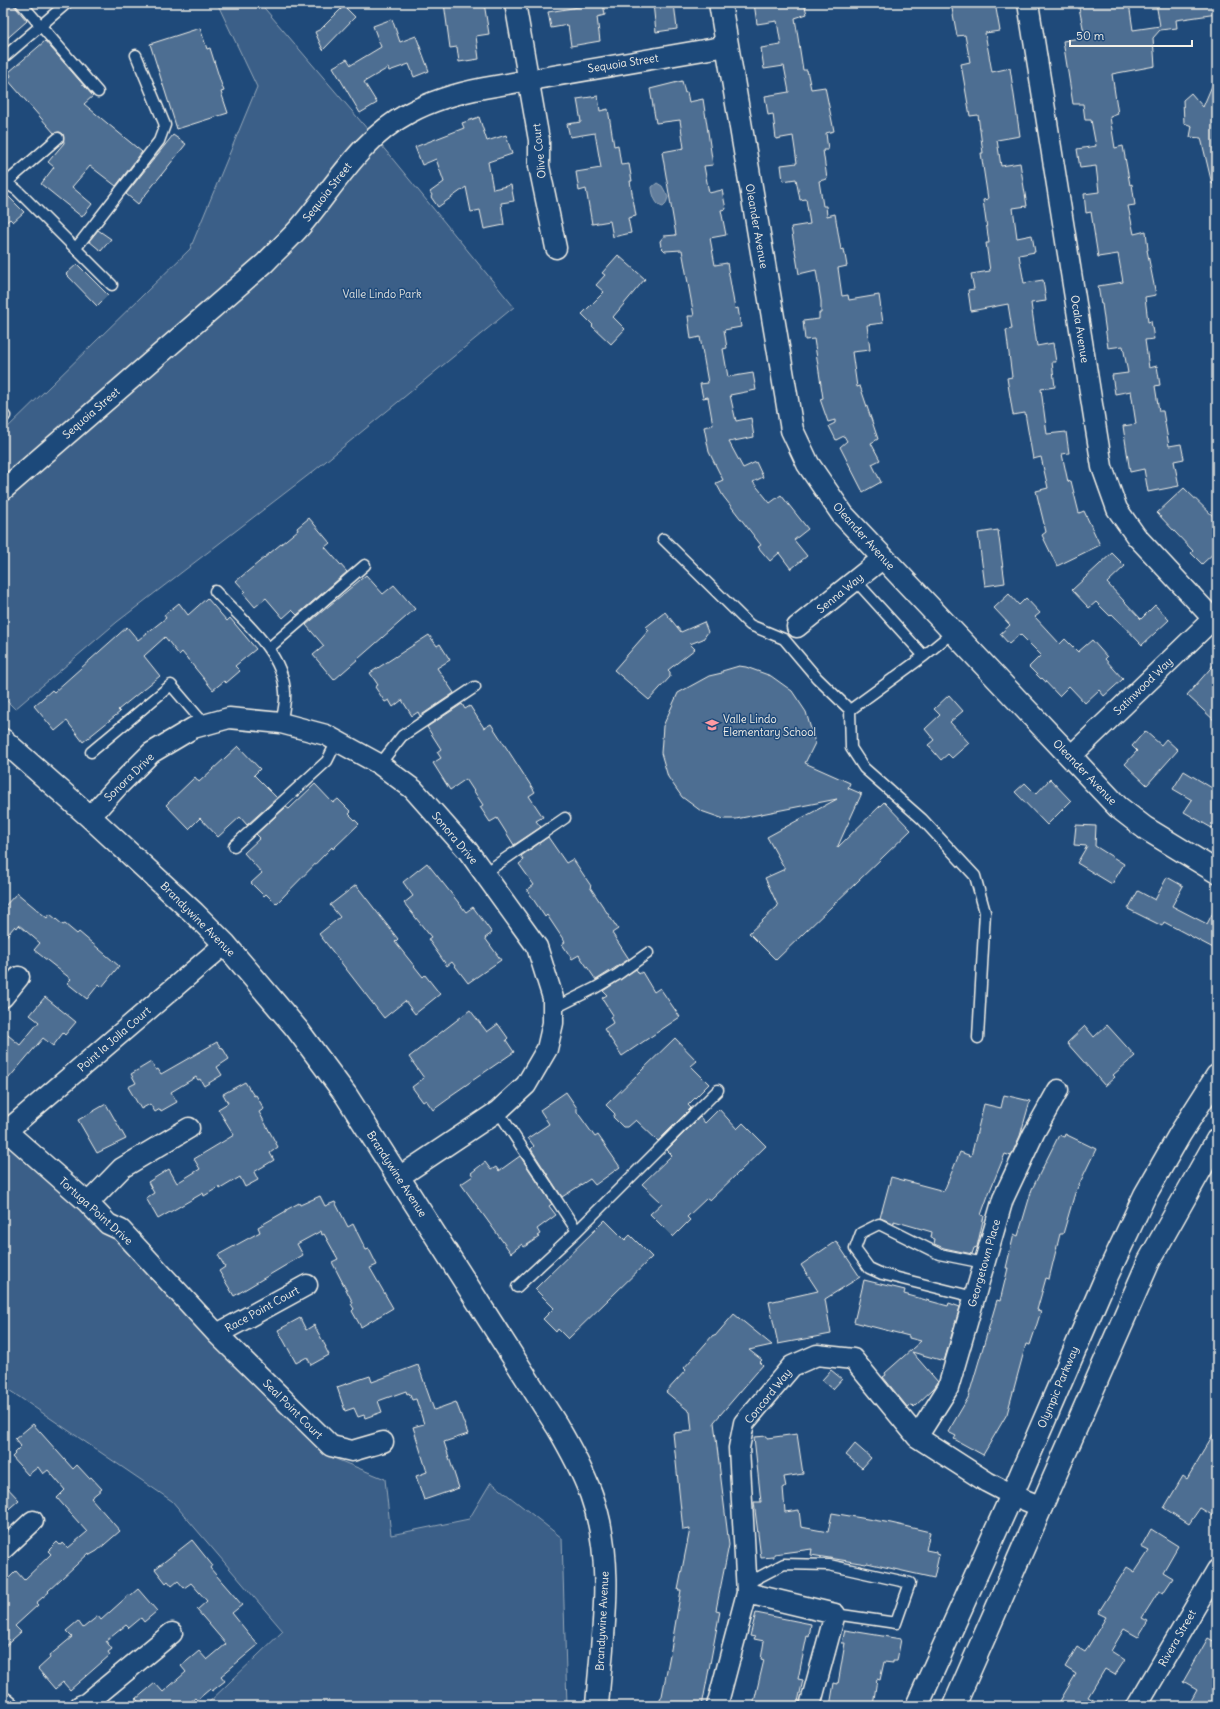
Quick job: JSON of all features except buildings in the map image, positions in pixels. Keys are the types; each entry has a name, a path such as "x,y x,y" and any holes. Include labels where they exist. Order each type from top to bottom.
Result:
{"street":[{"name":"Olive Court","path":"515,3 539,140 539,166 556,248"},
{"name":"Oleander Avenue","path":"720,3 792,430 808,464 843,515 1118,807 1144,828 1217,872"},
{"name":"Ocala Avenue","path":"1028,3 1102,467 1117,510 1136,536 1216,619"},
{"name":"Sequoia Street","path":"3,490 265,263 300,226 363,147 409,113 450,95 528,79 727,46"},
{"name":"Senna Way","path":"791,633 884,558"},
{"name":"Satinwood Way","path":"1070,757 1216,619"},
{"name":"Sonora Drive","path":"90,817 151,753 193,728 229,718 281,723 326,735 380,764 413,789 468,851 483,874 537,947 553,998 553,1023 547,1049 526,1085 498,1110 399,1177"},
{"name":"Brandywine Avenue","path":"3,740 90,817 194,913 225,944 297,1029 346,1095 557,1426 579,1466 592,1496 602,1536 606,1580 597,1706"},
{"name":"Point la Jolla Court","path":"4,1131 225,944"},
{"path":"3,997 19,977"},
{"name":"Olympic Parkway","path":"917,1706 1012,1495 1104,1282 1145,1195 1180,1134 1217,1076"},
{"name":"Georgetown Place","path":"916,1437 948,1388 1003,1199 1034,1133 1058,1090"},
{"path":"88,1203 122,1168 189,1128"},
{"name":"Tortuga Point Drive","path":"4,1131 88,1203 108,1224 121,1230 218,1334"},
{"path":"954,1706 999,1600 1042,1507 1149,1261 1217,1140"},
{"name":"Race Point Court","path":"218,1334 307,1285"},
{"name":"Seal Point Court","path":"218,1334 331,1446 352,1451 383,1442"},
{"name":"Concord Way","path":"717,1706 747,1588 738,1448 744,1423 792,1366 817,1355 853,1359 916,1437 986,1482 1012,1495 1042,1507"},
{"path":"3,1548 33,1521"},
{"name":"Rivera Street","path":"1137,1706 1217,1570"},
{"path":"747,1588 835,1614 810,1706"},
{"path":"80,1706 87,1703 172,1633"},
{"path":"3,1702 8,1706"}],"lane":[{"path":"21,3 98,92"},
{"path":"3,58 67,3"},
{"path":"76,248 159,141 165,124 136,55"},
{"path":"58,138 5,182 17,190 112,285"},
{"path":"663,539 750,625 791,633 817,678 850,710 851,748 864,768 922,819 975,876 985,912 978,1038"},
{"path":"269,648 365,565"},
{"path":"855,580 924,656"},
{"path":"215,591 269,648 280,671 285,692 281,723"},
{"path":"850,710 924,656 953,632"},
{"path":"92,752 171,685 205,725"},
{"path":"380,764 402,736 474,687"},
{"path":"234,846 327,761 338,741"},
{"path":"483,874 565,818"},
{"path":"553,1009 618,975 648,953"},
{"path":"517,1287 577,1231 718,1090"},
{"path":"498,1110 577,1231"},
{"path":"974,1297 882,1274 869,1268 855,1249 861,1233 879,1224 940,1254 984,1263"},
{"path":"747,1588 784,1564 829,1565 910,1584 896,1623 835,1614"}],"green space":[{"name":"Valle Lindo Park","path":"217,3 260,3 386,151 514,307 315,470 117,622 15,709 3,697 3,432 190,249 257,87"},
{"path":"3,1127 331,1457 385,1479 391,1535 469,1519 491,1482 562,1538 567,1706 205,1706 283,1631 172,1501 3,1386"}],"shaded area":[{"path":"657,183 662,186 668,197 666,204 663,207 656,202 653,193 652,187"}],"place":[{"name":"Valle Lindo Elementary School","path":"712,725"}]}
